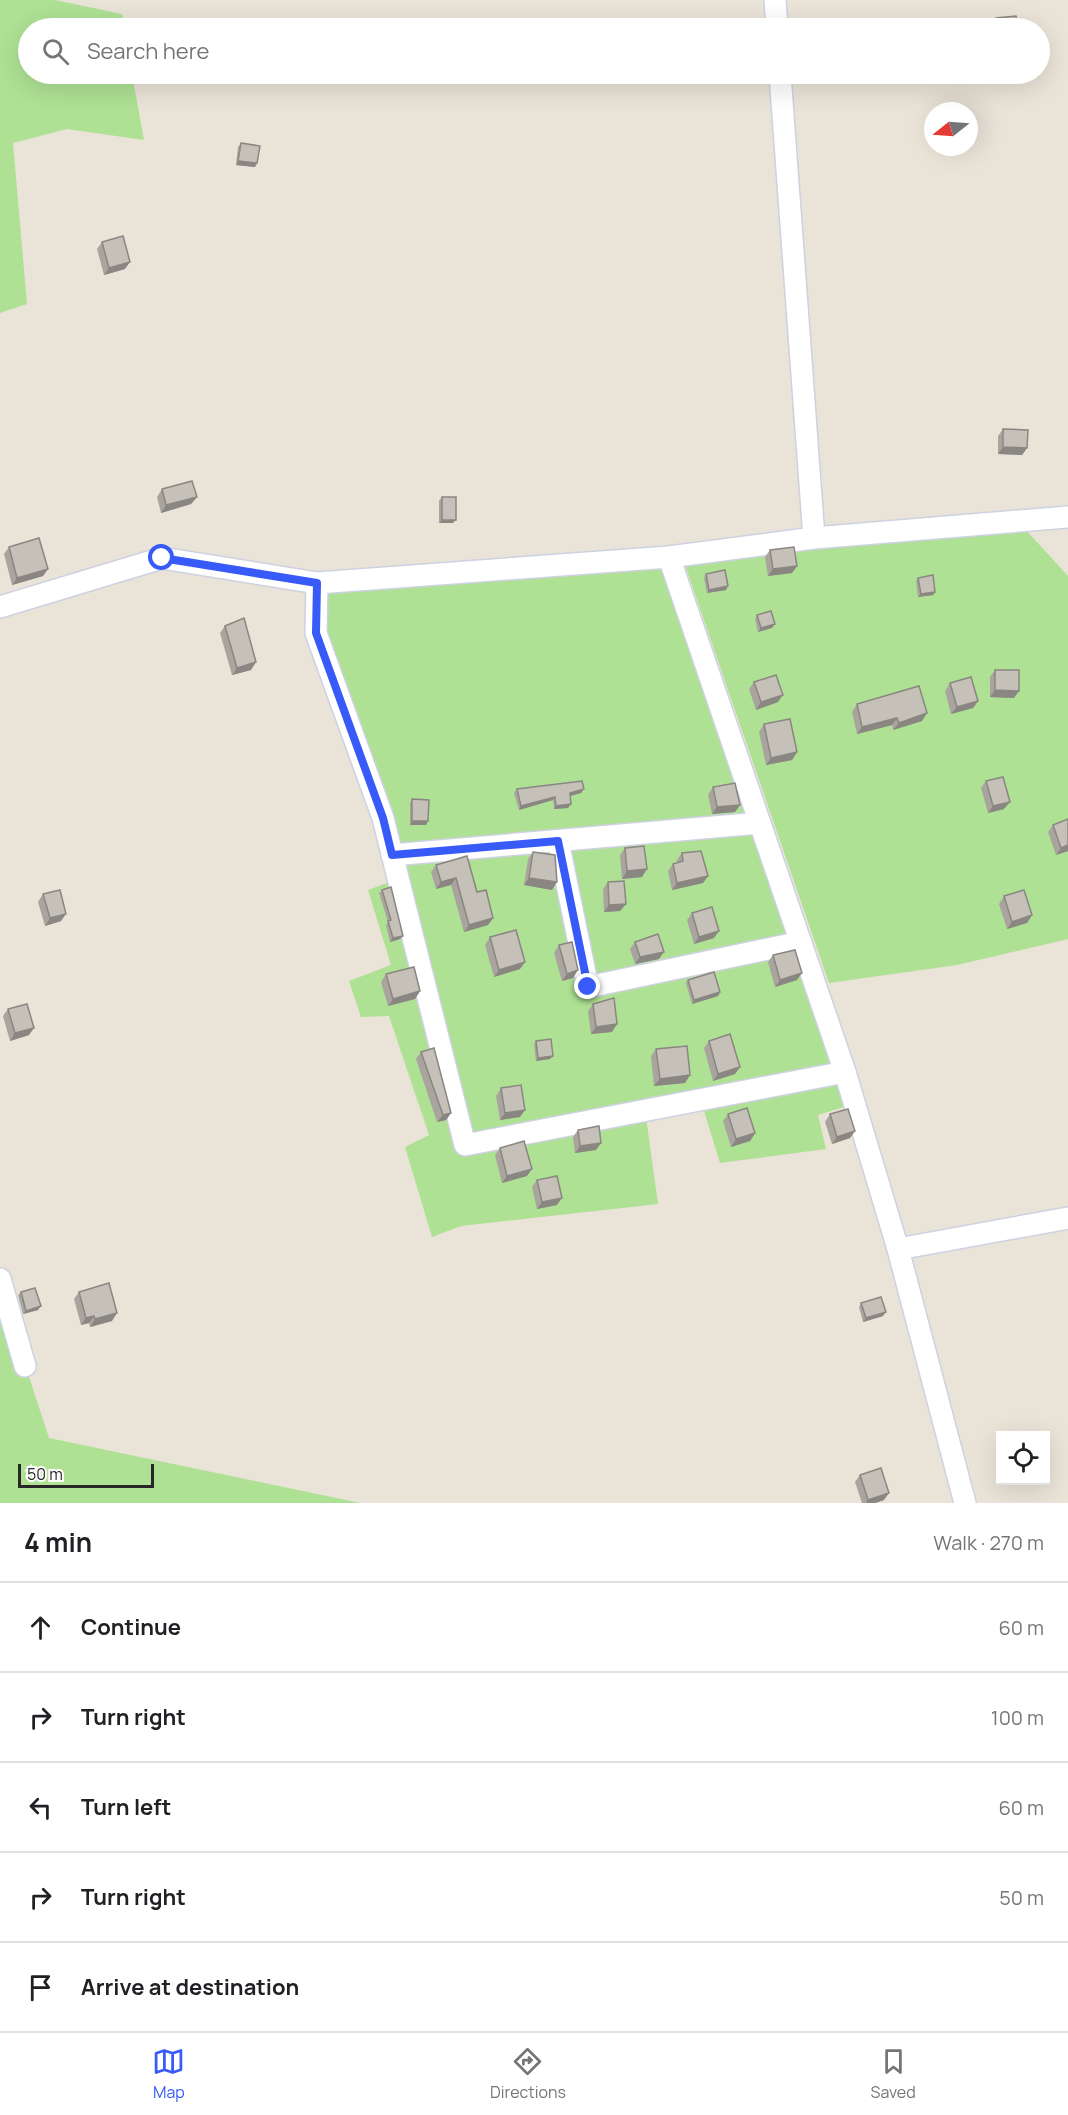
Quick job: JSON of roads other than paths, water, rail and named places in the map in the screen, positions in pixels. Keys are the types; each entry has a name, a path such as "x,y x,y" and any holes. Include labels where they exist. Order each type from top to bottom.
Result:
{"street":[{"path":"775,0 776,18"},
{"path":"781,84 814,538"},
{"path":"0,607 162,558 317,583 669,557 814,538 1068,518"},
{"path":"669,557 845,1072 898,1249 965,1503"},
{"path":"317,583 316,633 383,818 465,1145 845,1072"},
{"path":"392,855 760,823"},
{"path":"558,841 588,987 801,942"},
{"path":"898,1249 1068,1218"},
{"path":"0,1280 25,1366"}]}
